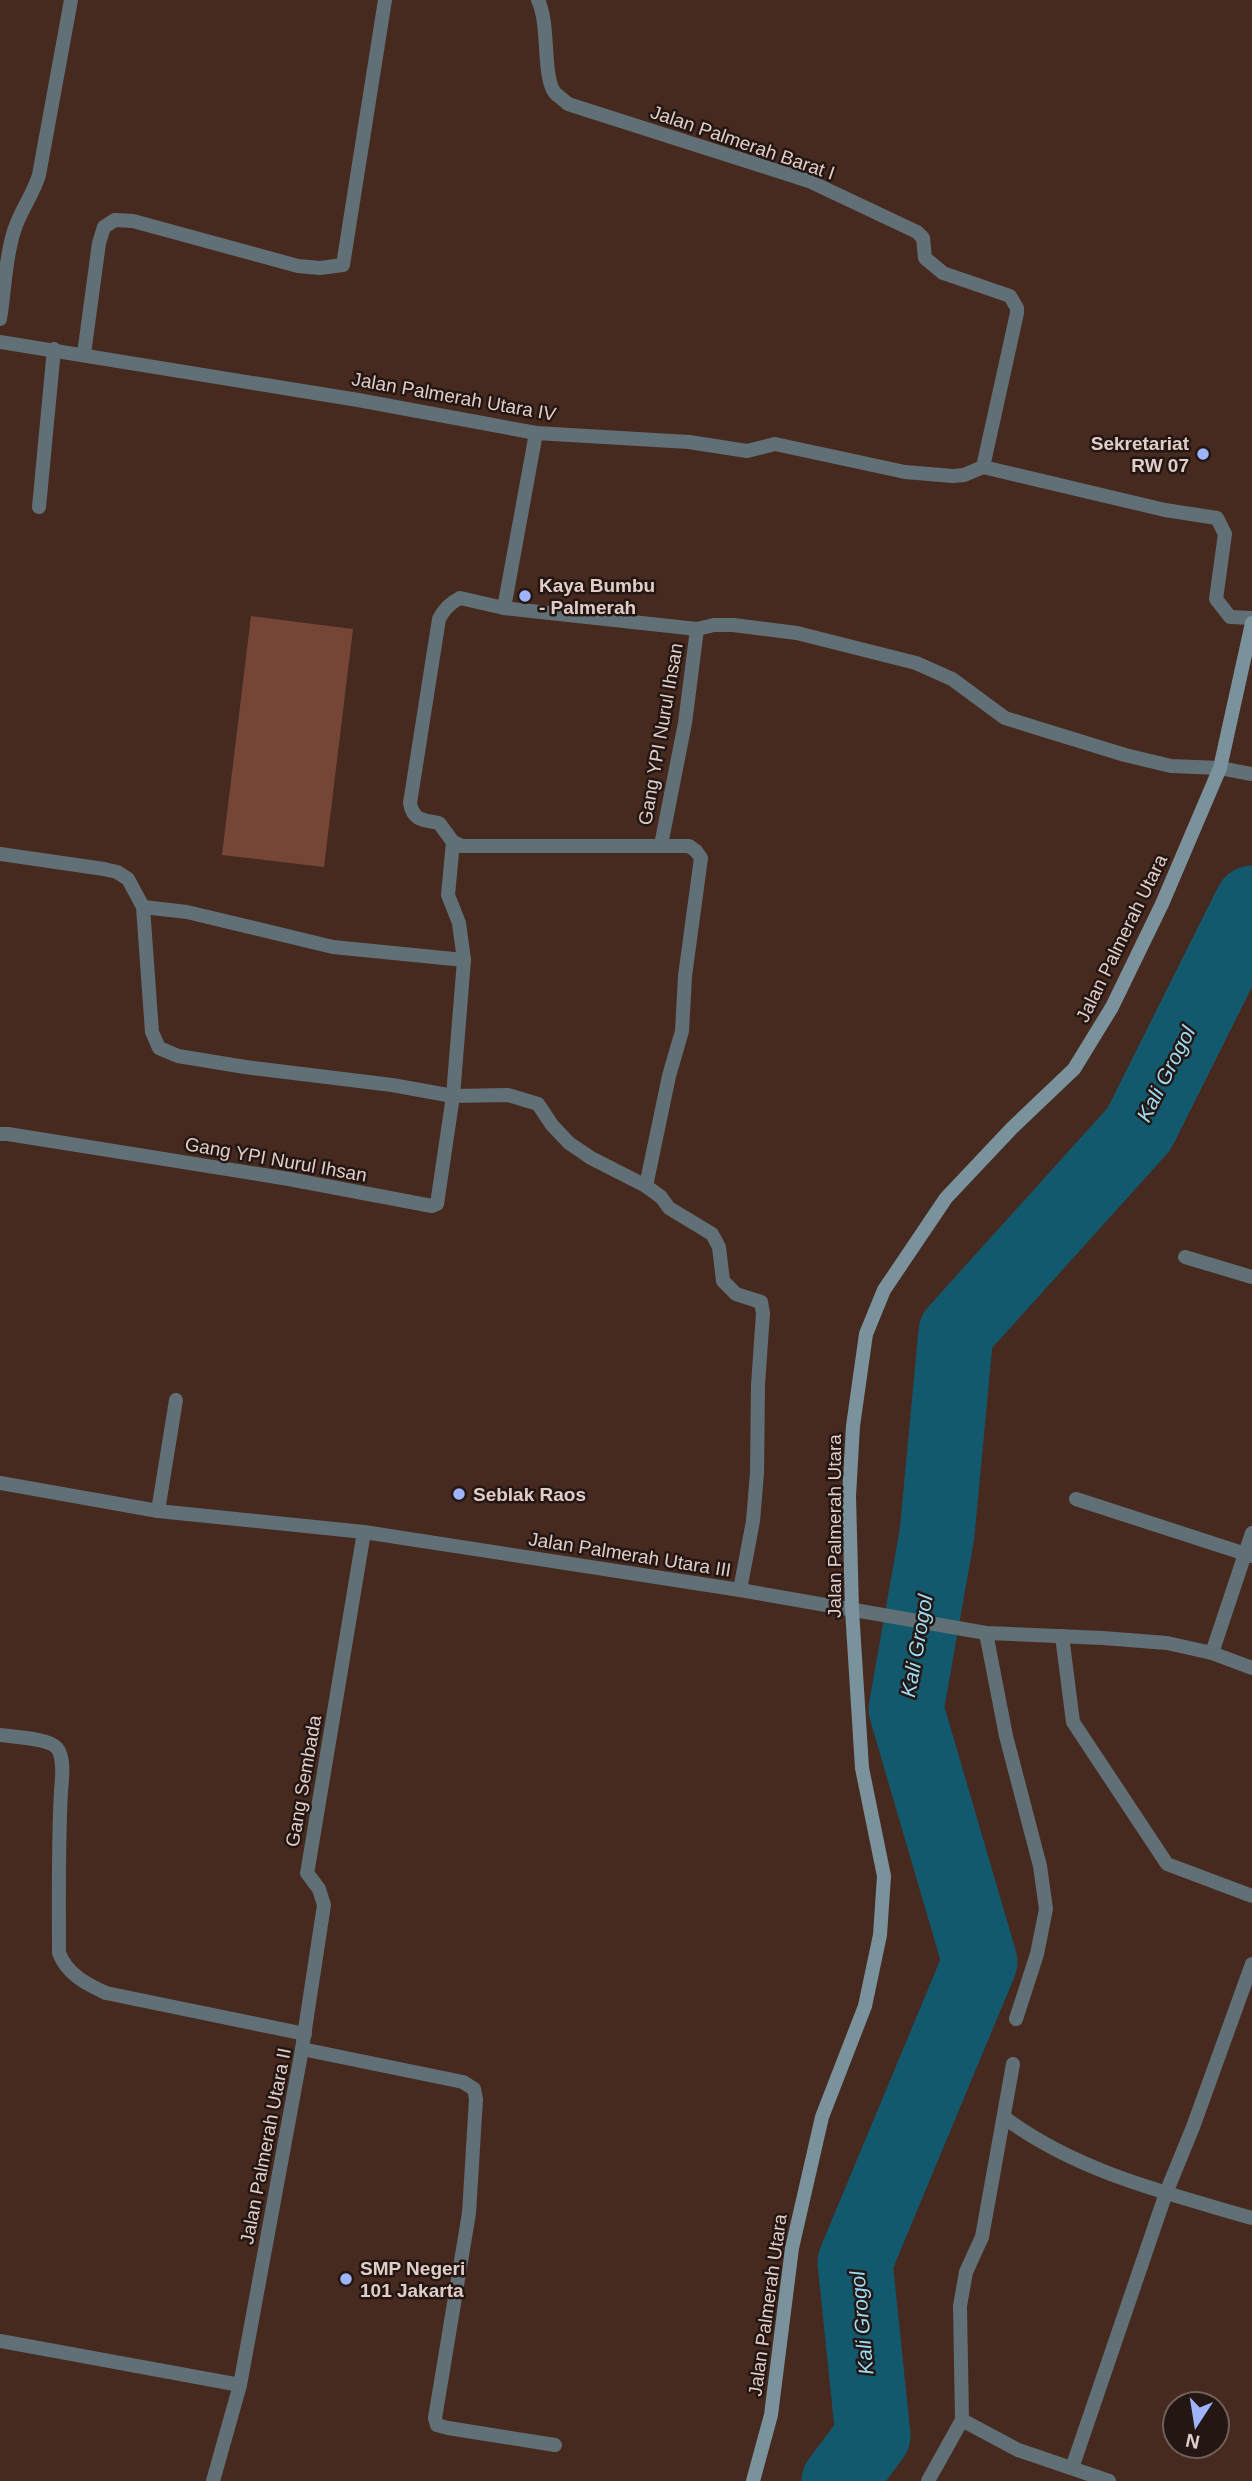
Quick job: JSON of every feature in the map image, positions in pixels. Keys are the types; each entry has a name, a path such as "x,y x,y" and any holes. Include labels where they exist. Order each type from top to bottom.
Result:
{"street":[{"path":"0,319 13,232 34,192 39,175 71,0"},
{"path":"85,354 99,243 104,227 115,220 146,224 298,266 320,268 343,265 385,0"},
{"name":"Jalan Palmerah Barat I","path":"538,0 545,20 550,82 555,92 568,104 809,181 917,232 923,238 925,258 943,273 1010,296 1017,313 983,467"},
{"name":"Jalan Palmerah Utara IV","path":"0,342 358,400 536,433 689,442 747,451 775,444 905,472 929,474 964,475 983,467"},
{"path":"39,506 54,349"},
{"path":"504,608 536,433"},
{"path":"983,467 1165,510 1217,518 1225,534 1216,599 1230,617 1252,621"},
{"name":"Gang YPI Nurul Ihsan","path":"646,1186 669,1076 682,1031 685,976 701,858 689,846 462,846 453,842 439,823 417,819 412,813 410,803 439,619 444,609 460,598 504,608 697,629 733,625 797,633 916,663 952,679 1004,718 1125,755 1171,766 1220,768 1252,774"},
{"name":"Jalan Palmerah Utara","path":"753,2481 771,2415 794,2235 822,2117 865,2006 880,1935 884,1876 862,1768 852,1610 849,1496 853,1426 866,1334 884,1290 946,1198 1074,1069 1112,1007 1163,904 1220,768 1252,621"},
{"name":"Gang YPI Nurul Ihsan","path":"661,845 685,723 697,629"},
{"name":"Gang YPI Nurul Ihsan","path":"0,1134 289,1179 432,1206 440,1200 453,1096 464,960 459,923 448,895 453,842"},
{"path":"0,854 117,872 128,879 143,907 152,1032 159,1048 178,1056 246,1067 380,1083 453,1096 508,1095 538,1104 552,1125 569,1143 591,1158 646,1186 661,1197 669,1208 712,1234 719,1247 726,1287 736,1294 756,1299 761,1302 762,1307 757,1473 753,1521 740,1590"},
{"path":"143,907 187,912 333,947 464,960"},
{"path":"1185,1257 1252,1277"},
{"path":"158,1511 176,1400"},
{"name":"Jalan Palmerah Utara III","path":"0,1483 158,1511 364,1532 740,1590 986,1633 1144,1640 1212,1653 1252,1668"},
{"path":"1076,1499 1249,1555"},
{"name":"Gang Sembada","path":"305,2034 324,1905 319,1889 307,1873 364,1532"},
{"path":"1212,1653 1249,1555 1252,1533"},
{"path":"986,1633 1006,1736 1040,1866 1046,1909 1037,1954 1016,2020"},
{"path":"1062,1636 1073,1722 1167,1864 1252,1896"},
{"name":"Jalan Palmerah Utara II","path":"0,1735 49,1742 57,1748 60,1755 62,1777 58,1852 59,1953 64,1966 91,1986 106,1993 305,2034 240,2385 213,2481"},
{"path":"1072,2468 1166,2193 1246,1999 1252,1964"},
{"path":"303,2049 463,2082 474,2089 477,2099 469,2213 435,2418 437,2425 448,2428 555,2445"},
{"path":"928,2481 962,2420 960,2306 966,2272 982,2237 1013,2064"},
{"path":"1004,2118 1032,2138 1085,2166 1252,2218"},
{"path":"0,2341 240,2385"},
{"path":"962,2420 1018,2450 1110,2481"}],"shaded area":[{"path":"251,616 353,629 324,867 222,855"}],"waterway":[{"name":"Kali Grogol","path":"839,2481 873,2436 855,2262 980,1962 906,1709 937,1534 956,1332 1139,1129 1252,903"}],"place":[{"name":"Sekretariat RW 07","path":"1203,454"},
{"name":"Kaya Bumbu - Palmerah","path":"525,596"},
{"name":"Seblak Raos","path":"459,1494"},
{"name":"SMP Negeri 101 Jakarta","path":"346,2279"}]}
